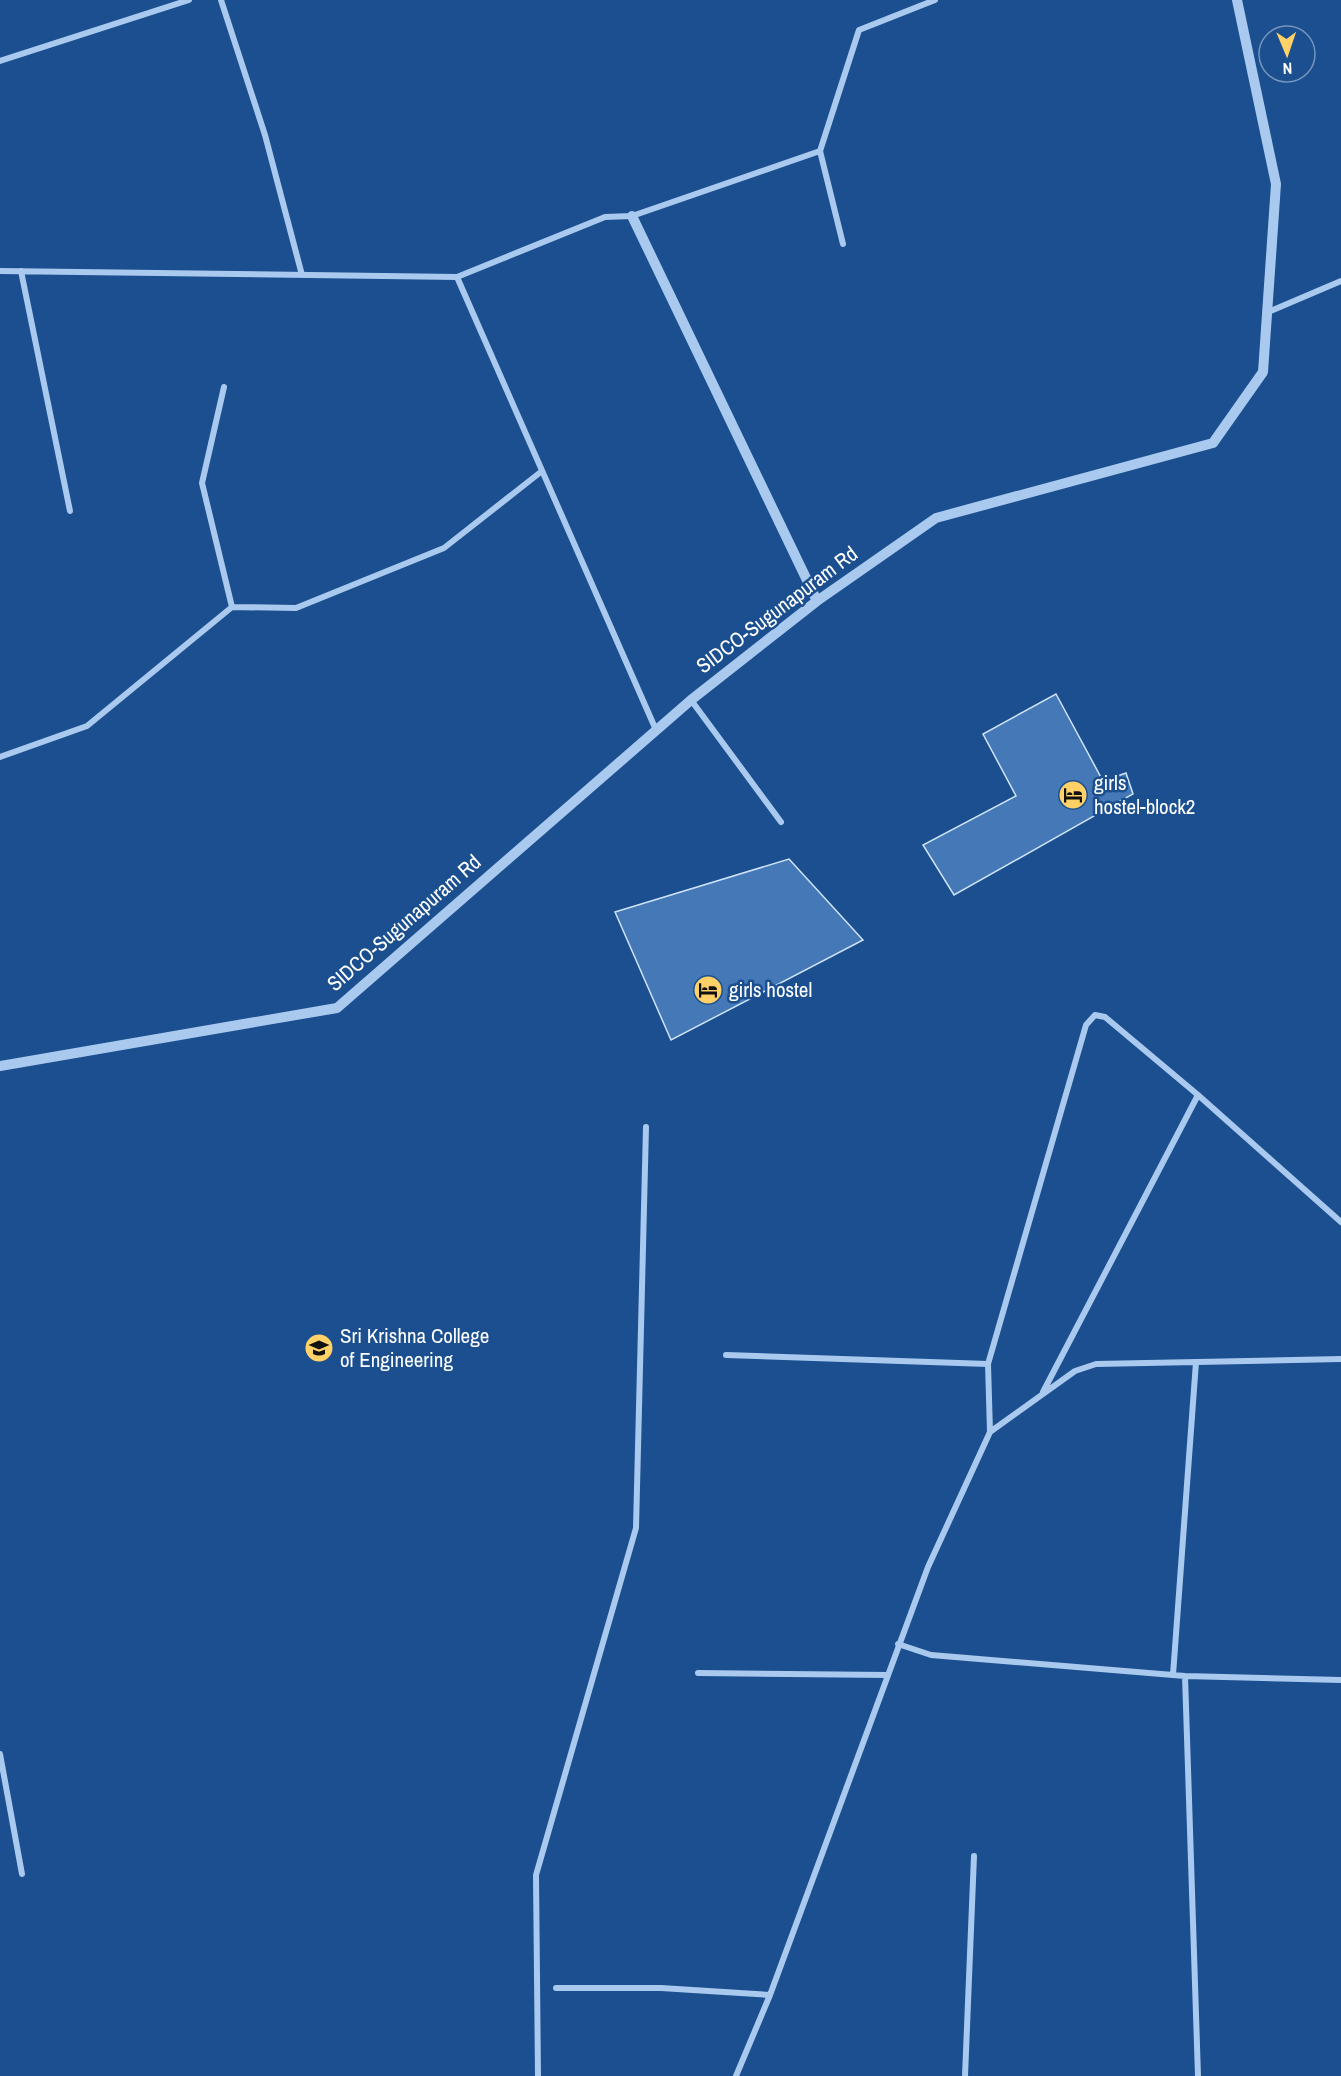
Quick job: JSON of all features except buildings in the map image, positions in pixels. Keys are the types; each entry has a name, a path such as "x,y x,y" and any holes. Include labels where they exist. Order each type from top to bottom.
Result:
{"street":[{"path":"0,61 189,0"},
{"path":"222,0 265,135 302,275"},
{"path":"843,244 820,151 859,30 935,0"},
{"name":"SIDCO-Sugunapuram Rd","path":"0,1066 337,1008 691,700 817,601 936,518 1213,443 1263,372 1276,183 1237,0"},
{"path":"0,271 457,277 605,217 632,216 820,151"},
{"path":"632,216 817,601"},
{"path":"21,272 70,511"},
{"path":"457,277 656,730"},
{"path":"1268,312 1341,281"},
{"path":"224,387 202,483 232,607"},
{"path":"0,757 87,726 232,607 296,608 444,548 542,471"},
{"path":"691,700 782,822"},
{"path":"736,2076 770,1995 928,1567 990,1432 988,1364 1086,1025 1095,1016 1105,1017 1198,1095 1341,1222"},
{"path":"1041,1395 1198,1095"},
{"path":"538,2076 536,1875 636,1528 646,1127"},
{"path":"726,1355 988,1364"},
{"path":"990,1432 1075,1371 1096,1364 1341,1359"},
{"path":"1173,1675 1196,1362"},
{"path":"898,1644 931,1655 1185,1676 1341,1680"},
{"path":"698,1673 887,1675"},
{"path":"1185,1676 1198,2076"},
{"path":"0,1754 22,1874"},
{"path":"965,2076 974,1856"},
{"path":"556,1988 660,1988 770,1995"}],"place":[{"name":"girls hostel-block2","path":"1073,795"},
{"name":"girls hostel","path":"708,990"},
{"name":"Sri Krishna College of Engineering","path":"319,1348"}]}
